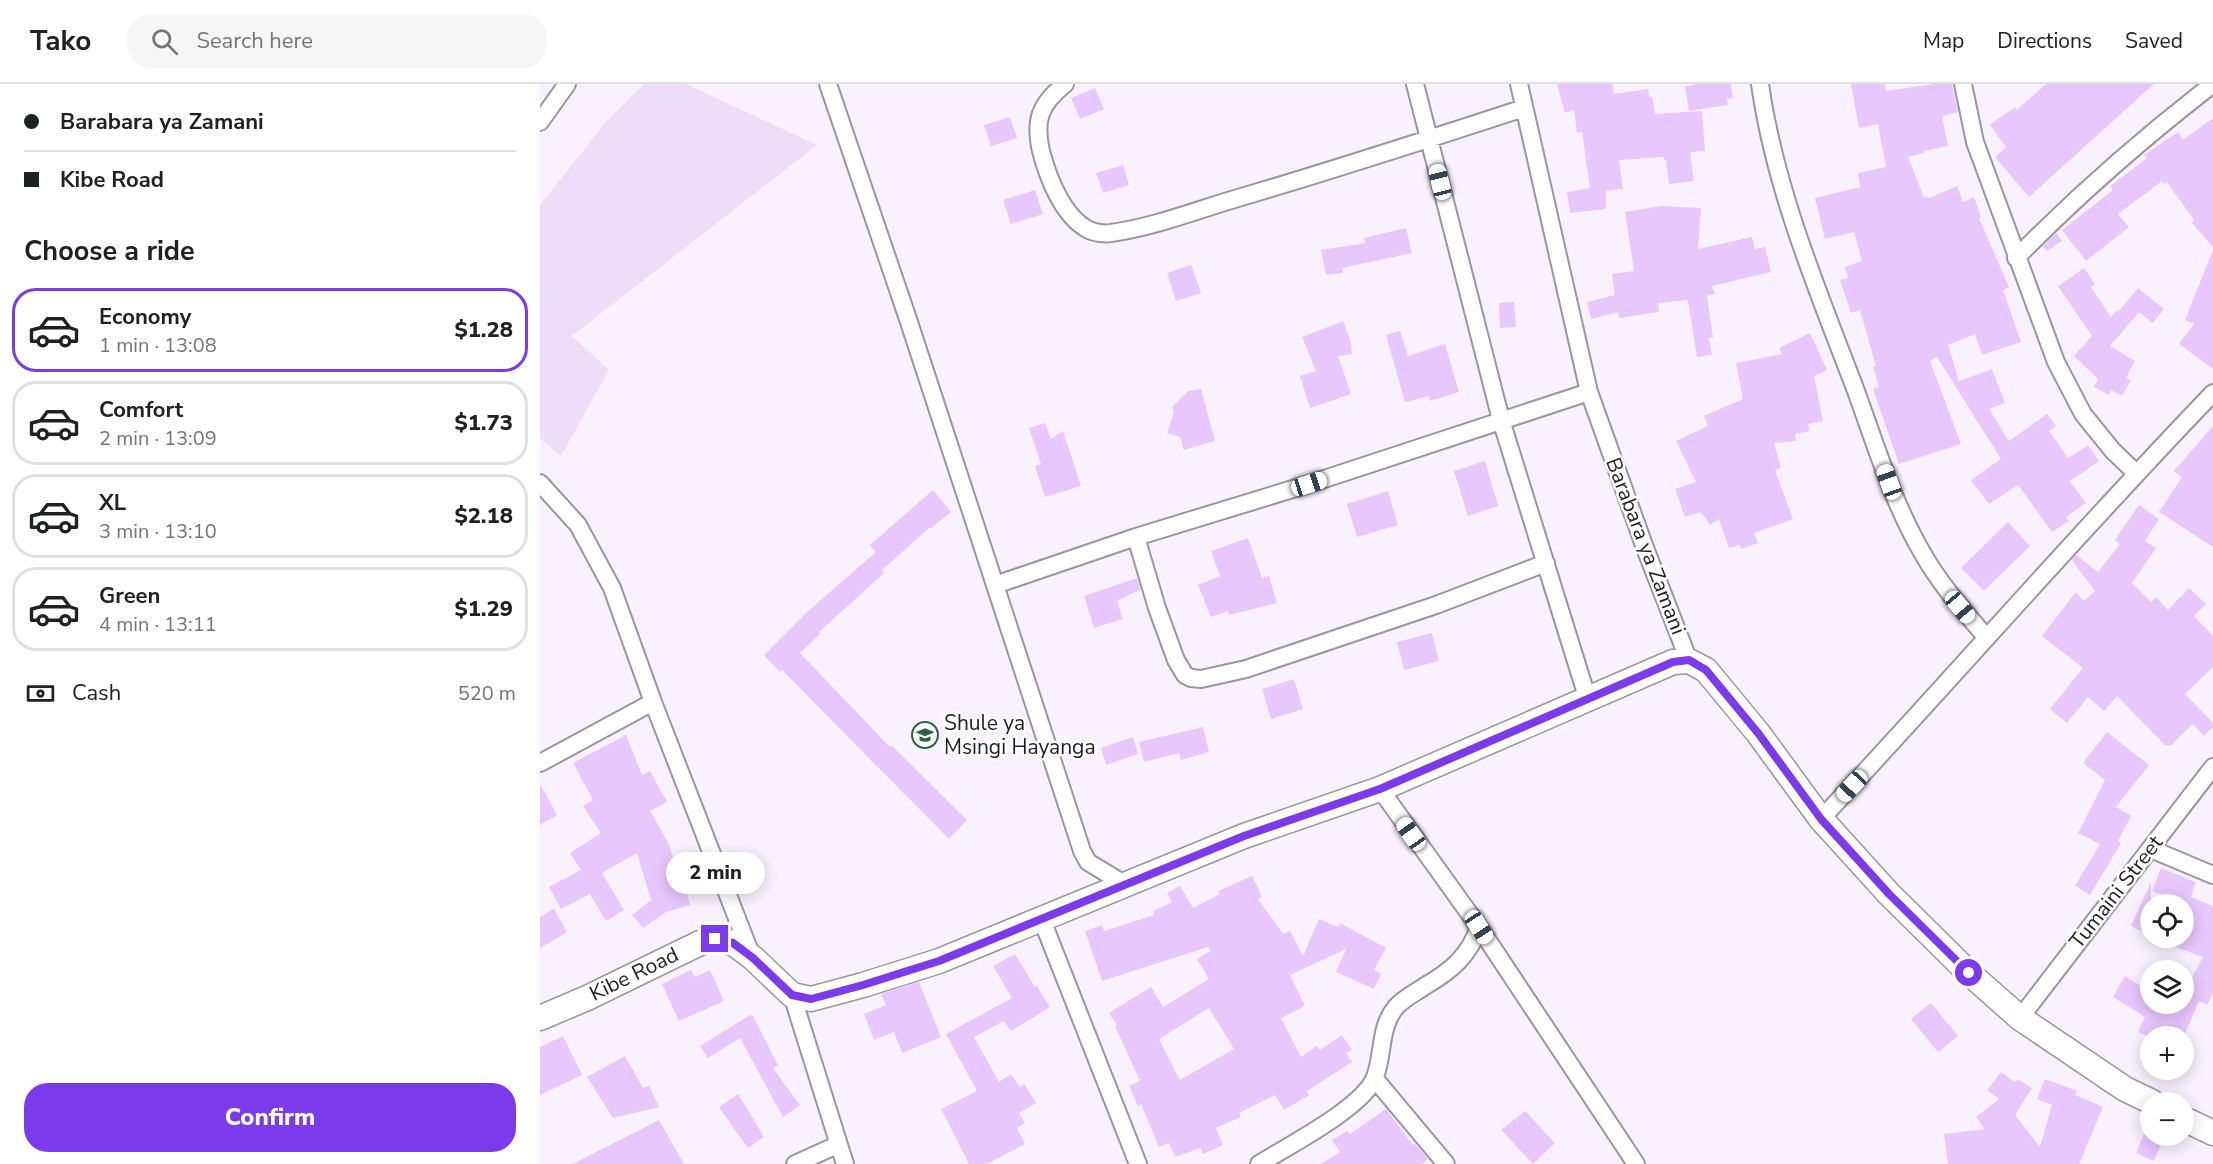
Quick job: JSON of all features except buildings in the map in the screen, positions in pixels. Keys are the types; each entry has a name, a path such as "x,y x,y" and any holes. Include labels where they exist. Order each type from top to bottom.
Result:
{"street":[{"path":"540,122 567,84"},
{"path":"828,84 908,319 1084,856 1088,861 1126,885"},
{"path":"1065,84 1048,100 1039,116 1037,132 1044,162 1065,208 1075,221 1090,231 1109,234 1293,182 1524,108"},
{"path":"1415,84 1501,420 1588,700"},
{"name":"Barabara ya Zamani","path":"1519,84 1589,392 1645,548 1689,660 1706,670 1758,733 1821,819 1889,894 1953,957 2020,1018 2125,1089 2140,1096"},
{"path":"1760,84 1777,170 1896,502 1924,556 1960,607 1986,637"},
{"path":"1963,84 1975,142 2056,362 2083,414 2113,451 2136,473"},
{"path":"2016,258 2084,191 2213,84"},
{"path":"995,585 1136,537 1309,484 1589,392"},
{"path":"1821,819 1913,721 1986,637 2136,473 2213,393"},
{"path":"540,483 578,525 612,588 653,702 753,958"},
{"path":"1136,537 1157,608 1176,660 1185,675 1201,679 1246,669 1426,609 1546,563"},
{"path":"844,1164 792,995 811,999 939,961 1244,836 1380,789 1673,662 1689,660"},
{"path":"540,763 653,702"},
{"name":"Tumaini Street","path":"2020,1018 2213,767"},
{"path":"1380,789 1479,927 1636,1164"},
{"path":"2151,849 2213,875"},
{"path":"1042,920 1138,1164"},
{"path":"1259,1164 1345,1110 1363,1093 1375,1078 1383,1035 1387,1021 1394,1010 1401,1001 1434,981 1456,963 1472,946 1479,927"},
{"name":"Kibe Road","path":"540,1018 700,943 715,939 733,943 753,958 792,995"},
{"path":"1375,1078 1446,1164"},
{"path":"2194,1124 2213,1133"},
{"path":"795,1164 837,1145"}],"shaded area":[{"path":"644,84 686,84 817,145 572,336 609,370 561,456 540,438 540,205 605,123"}],"place":[{"name":"Shule ya Msingi Hayanga","path":"925,735"}],"route":[{"path":"715,939 733,943 753,958 792,995 811,999 863,985 939,961 1244,836 1380,789 1673,662 1689,660 1706,670 1758,733 1821,819 1889,894 1969,973"}]}
